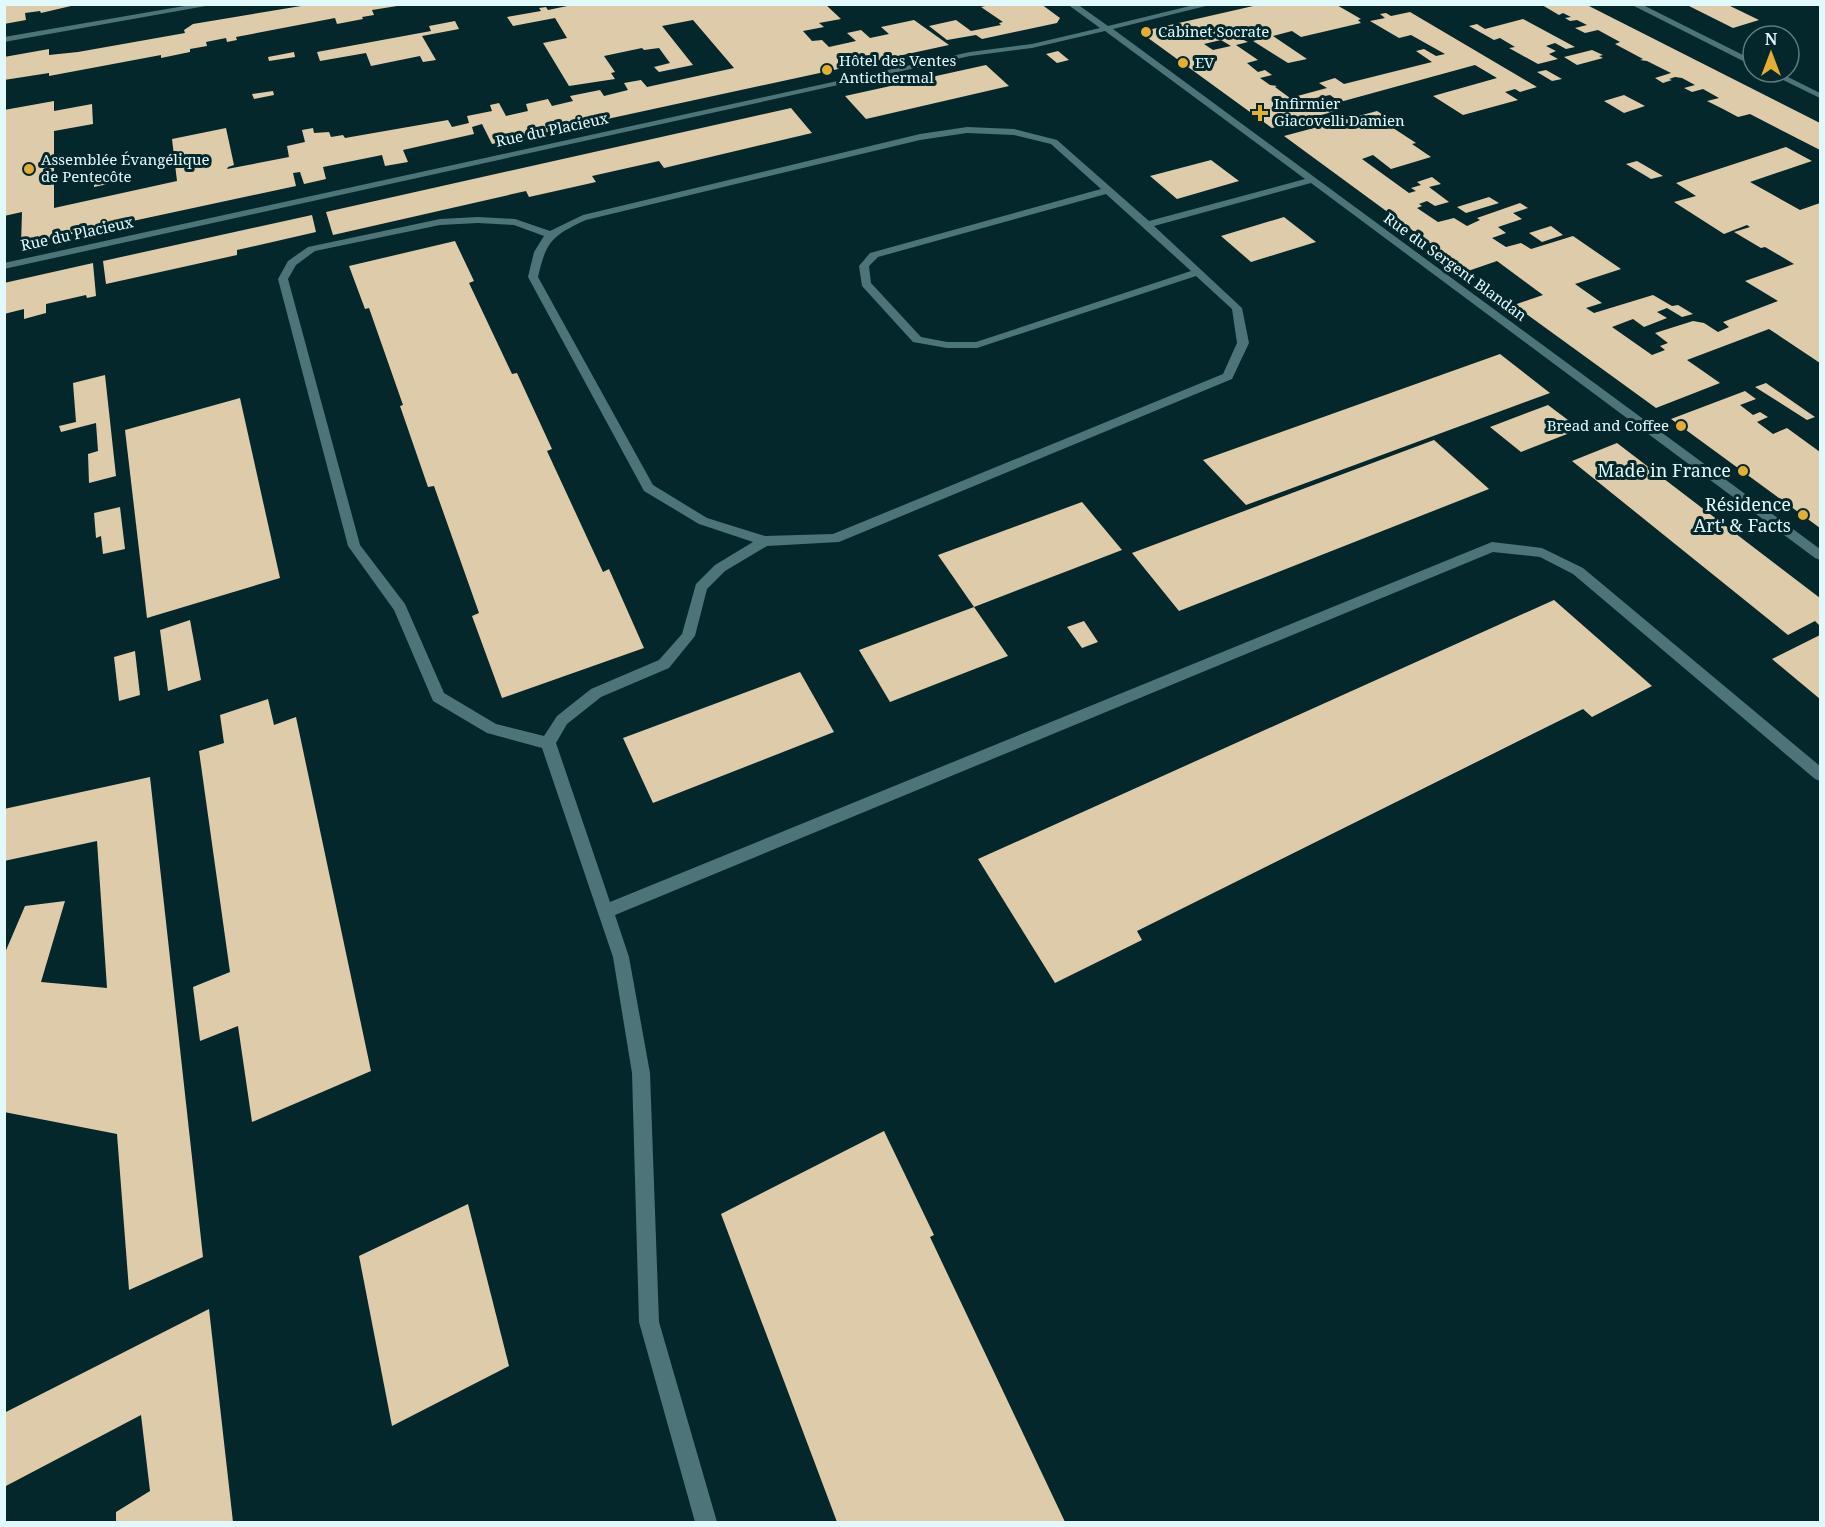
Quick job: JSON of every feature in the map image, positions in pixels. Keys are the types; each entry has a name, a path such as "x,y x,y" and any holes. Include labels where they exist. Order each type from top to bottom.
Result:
{"street":[{"path":"4,40 213,4"},
{"name":"Rue du Sergent Blandan","path":"1071,4 1821,555"},
{"name":"Rue du Placieux","path":"4,266 970,54 1032,46 1210,4"},
{"path":"1634,4 1741,57"},
{"path":"1796,84 1821,96"},
{"path":"967,130 1014,132 1054,142 1146,225 1237,308 1243,343 1228,376 834,539 765,541 703,521 648,488 533,278 539,250 549,234 583,218 921,137 967,130"},
{"path":"1146,225 1313,180"},
{"path":"1108,190 874,255 864,266 866,284 917,340 947,345 977,345 1197,272"},
{"path":"548,743 492,729 438,697 400,608 354,546 283,279 292,263 312,249 440,222 478,220 515,222 549,234"},
{"path":"548,743 562,720 596,693 664,664 688,636 701,587 720,568 765,541"},
{"path":"606,911 1492,547 1542,553 1578,571 1821,775"},
{"path":"548,743 621,957 641,1073 650,1322 706,1522"}],"building":[{"path":"4,4 71,4 71,6 41,13 40,11 25,13 26,20 4,24"},
{"path":"577,4 825,4 841,19 819,23 824,27 803,31 812,41 822,40 829,47 856,41 847,33 861,30 870,38 889,34 881,27 914,20 949,45 492,144 482,124 472,127 474,134 403,150 408,162 385,166 382,155 323,167 326,179 304,184 300,172 293,173 296,186 21,245 22,212 4,216 4,110 54,101 54,111 92,104 93,124 54,131 54,208 177,181 172,139 226,128 234,165 227,169 289,157 287,146 305,142 302,130 313,128 314,133 329,132 331,137 343,135 345,138 448,120 452,127 469,123 467,116 492,111 490,105 499,103 506,116 528,111 526,104 548,99 552,106 573,101 570,96 600,90 604,96 628,90 624,83 641,80 647,87 734,68 693,20 662,26 693,65 659,72 654,67 670,63 659,48 644,50 642,48 604,56 615,72 611,73 615,79 569,86 543,43 567,38 555,18 513,26 507,17 541,11 539,8 546,7 548,10"},
{"path":"994,4 1041,4 1060,18 1057,23 982,39 976,35 947,40 929,26 956,20 971,31 1001,25 999,23 1003,22 981,7"},
{"path":"1262,4 1335,4 1361,19 1358,20 1361,23 1301,37 1292,31 1273,36 1307,59 1288,63 1253,41 1265,38 1257,32 1237,37 1248,42 1236,45 1258,60 1247,63 1258,72 1265,70 1272,75 1260,78 1270,85 1277,86 1275,87 1290,98 1327,88 1319,83 1335,78 1344,84 1432,62 1416,51 1424,49 1436,56 1445,54 1411,35 1399,38 1370,21 1385,18 1380,14 1386,13 1391,16 1410,12 1537,87 1520,92 1515,89 1505,92 1518,100 1463,115 1433,96 1497,78 1475,65 1340,102 1330,95 1306,100 1319,109 1333,105 1340,110 1272,128 1144,35 1148,30","holes":["1221,40 1231,46 1213,50 1204,44"]},
{"path":"1685,4 1726,4 1759,20 1733,28"},
{"path":"307,5 397,6 372,10 374,15 337,24 335,18 236,37 237,40 227,42 226,38 206,42 207,46 161,58 161,55 49,76 49,73 4,80 4,57 49,49 49,55 78,52 185,33 184,30 193,24"},
{"path":"1542,5 1587,5 1820,123 1820,150 1750,114 1738,117 1707,101 1719,98 1703,89 1692,92 1684,88 1695,85 1682,78 1675,77 1663,83 1655,78 1671,73 1640,60 1643,59 1615,44 1620,42 1598,30 1585,33 1575,28 1587,25 1577,20 1570,21 1565,18 1571,17 1563,13 1559,15"},
{"path":"1523,19 1575,47 1566,49 1555,43 1546,46 1556,51 1549,54 1558,59 1538,64 1509,48 1515,47 1500,38 1494,40 1469,26 1477,24 1485,29"},
{"path":"455,21 459,29 422,36 436,60 423,62 420,56 371,66 366,53 320,61 317,52 431,31 429,26"},
{"path":"1592,50 1603,55 1599,56 1603,58 1577,65 1564,57"},
{"path":"1058,51 1069,60 1057,63 1046,54"},
{"path":"294,52 295,57 269,61 268,57"},
{"path":"986,65 1009,86 866,119 845,96"},
{"path":"1546,70 1562,79 1552,81 1537,72"},
{"path":"273,91 274,95 254,99 252,94"},
{"path":"1624,95 1645,106 1624,113 1604,101"},
{"path":"791,108 812,133 664,168 659,161 592,176 596,182 529,197 526,191 333,235 326,212"},
{"path":"1377,111 1388,118 1387,124 1416,143 1412,144 1431,157 1391,169 1373,155 1362,159 1409,193 1416,191 1411,188 1421,185 1417,182 1432,177 1441,184 1429,187 1449,202 1435,206 1427,201 1419,204 1422,206 1417,208 1438,222 1454,218 1467,226 1480,220 1477,218 1520,203 1528,208 1513,213 1522,219 1498,227 1506,233 1492,238 1506,247 1521,243 1531,249 1573,236 1621,269 1575,284 1602,303 1586,308 1594,313 1653,295 1693,314 1682,317 1667,308 1657,312 1667,318 1644,327 1633,319 1612,327 1652,355 1665,350 1660,346 1668,343 1655,333 1693,321 1704,323 1718,332 1729,327 1723,322 1778,301 1745,281 1794,264 1734,232 1750,227 1747,225 1724,234 1674,202 1696,196 1676,183 1786,147 1812,161 1750,182 1800,210 1820,203 1820,363 1769,329 1687,360 1720,383 1656,408 1514,305 1543,295 1497,261 1468,271 1284,136"},
{"path":"1211,160 1239,181 1177,199 1150,176"},
{"path":"1637,161 1663,176 1651,179 1626,164"},
{"path":"107,174 108,184 94,187 94,177"},
{"path":"1489,197 1499,203 1466,213 1457,207"},
{"path":"312,215 316,232 237,250 237,255 106,284 103,261"},
{"path":"1284,217 1316,242 1251,262 1221,236"},
{"path":"1551,226 1563,235 1542,242 1529,233"},
{"path":"455,241 474,281 469,283 512,374 517,373 552,449 547,451 603,572 609,569 644,648 502,698 472,616 479,613 434,486 428,487 400,406 403,405 369,308 365,309 349,266"},
{"path":"93,263 96,296 87,298 86,295 46,304 46,313 24,319 24,309 4,314 4,283"},
{"path":"1500,354 1550,393 1246,505 1203,460"},
{"path":"105,375 116,476 89,483 88,454 98,451 96,423 61,432 59,426 76,422 73,383"},
{"path":"1766,383 1815,417 1807,420 1755,387"},
{"path":"1745,391 1756,399 1740,405 1753,415 1760,412 1768,417 1757,422 1773,434 1787,428 1820,452 1820,528 1671,419"},
{"path":"240,398 280,578 147,618 125,430"},
{"path":"1548,405 1580,429 1521,452 1490,427"},
{"path":"1434,440 1489,489 1179,611 1132,553"},
{"path":"1617,443 1820,598 1820,626 1815,621 1788,635 1572,461"},
{"path":"1082,502 1122,550 974,607 938,555"},
{"path":"120,507 125,549 103,554 101,536 96,538 94,513"},
{"path":"1554,600 1652,686 1592,717 1583,709 1137,931 1142,940 1055,983 978,859"},
{"path":"974,607 1008,656 890,702 859,650"},
{"path":"190,620 201,680 168,691 160,630"},
{"path":"1084,621 1098,642 1082,648 1067,627"},
{"path":"1820,635 1820,699 1772,659"},
{"path":"135,651 140,695 119,701 114,657"},
{"path":"800,672 834,732 653,803 623,738"},
{"path":"268,699 274,725 296,717 371,1071 252,1122 238,1026 200,1041 193,987 230,972 199,751 224,743 220,715"},
{"path":"150,777 203,1257 129,1290 117,1134 4,1112 4,955 25,906 65,901 41,982 107,988 97,841 4,861 4,809"},
{"path":"884,1131 934,1235 930,1237 1065,1522 837,1522 721,1214"},
{"path":"468,1204 509,1366 392,1426 359,1256"},
{"path":"209,1309 233,1522 116,1522 116,1512 150,1491 141,1415 4,1487 4,1413"}],"place":[{"name":"Cabinet Socrate","path":"1146,32"},
{"name":"EV","path":"1183,63"},
{"name":"Hôtel des Ventes Anticthermal","path":"827,70"},
{"name":"Infirmier Giacovelli Damien","path":"1260,113"},
{"name":"Assemblée Évangélique de Pentecôte","path":"29,169"},
{"name":"Bread and Coffee","path":"1681,426"},
{"name":"Made in France","path":"1743,471"},
{"name":"Résidence Art' & Facts","path":"1803,515"}]}
